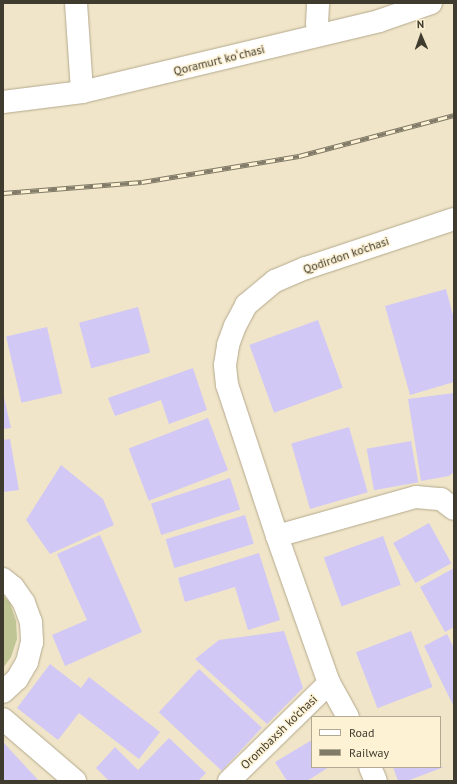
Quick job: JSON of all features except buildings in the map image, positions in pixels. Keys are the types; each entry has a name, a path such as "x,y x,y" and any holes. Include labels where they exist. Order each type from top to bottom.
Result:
{"street":[{"path":"76,3 82,87"},
{"name":"Qoramurt koʻchasi","path":"3,91 82,87 317,14 396,3"},
{"name":"Qoramurt koʻchasi","path":"3,102 82,87 379,21 431,3"},
{"name":"Qodirdon ko'chasi","path":"277,536 227,385 225,365 228,344 246,305 275,281 306,268 454,219"},
{"path":"347,716 329,683 277,536 416,497 441,499 454,509"},
{"path":"3,579 13,587 24,603 31,622 32,642 27,662 17,679 3,692"},
{"name":"Orombaxsh ko'chasi","path":"228,781 329,683"},
{"path":"3,719 75,781"},
{"path":"370,768 376,781"}],"green space":[{"path":"3,595 10,603 16,621 17,639 11,657 3,668"}],"railway":[{"path":"3,193 142,182 299,156 454,115"}]}
